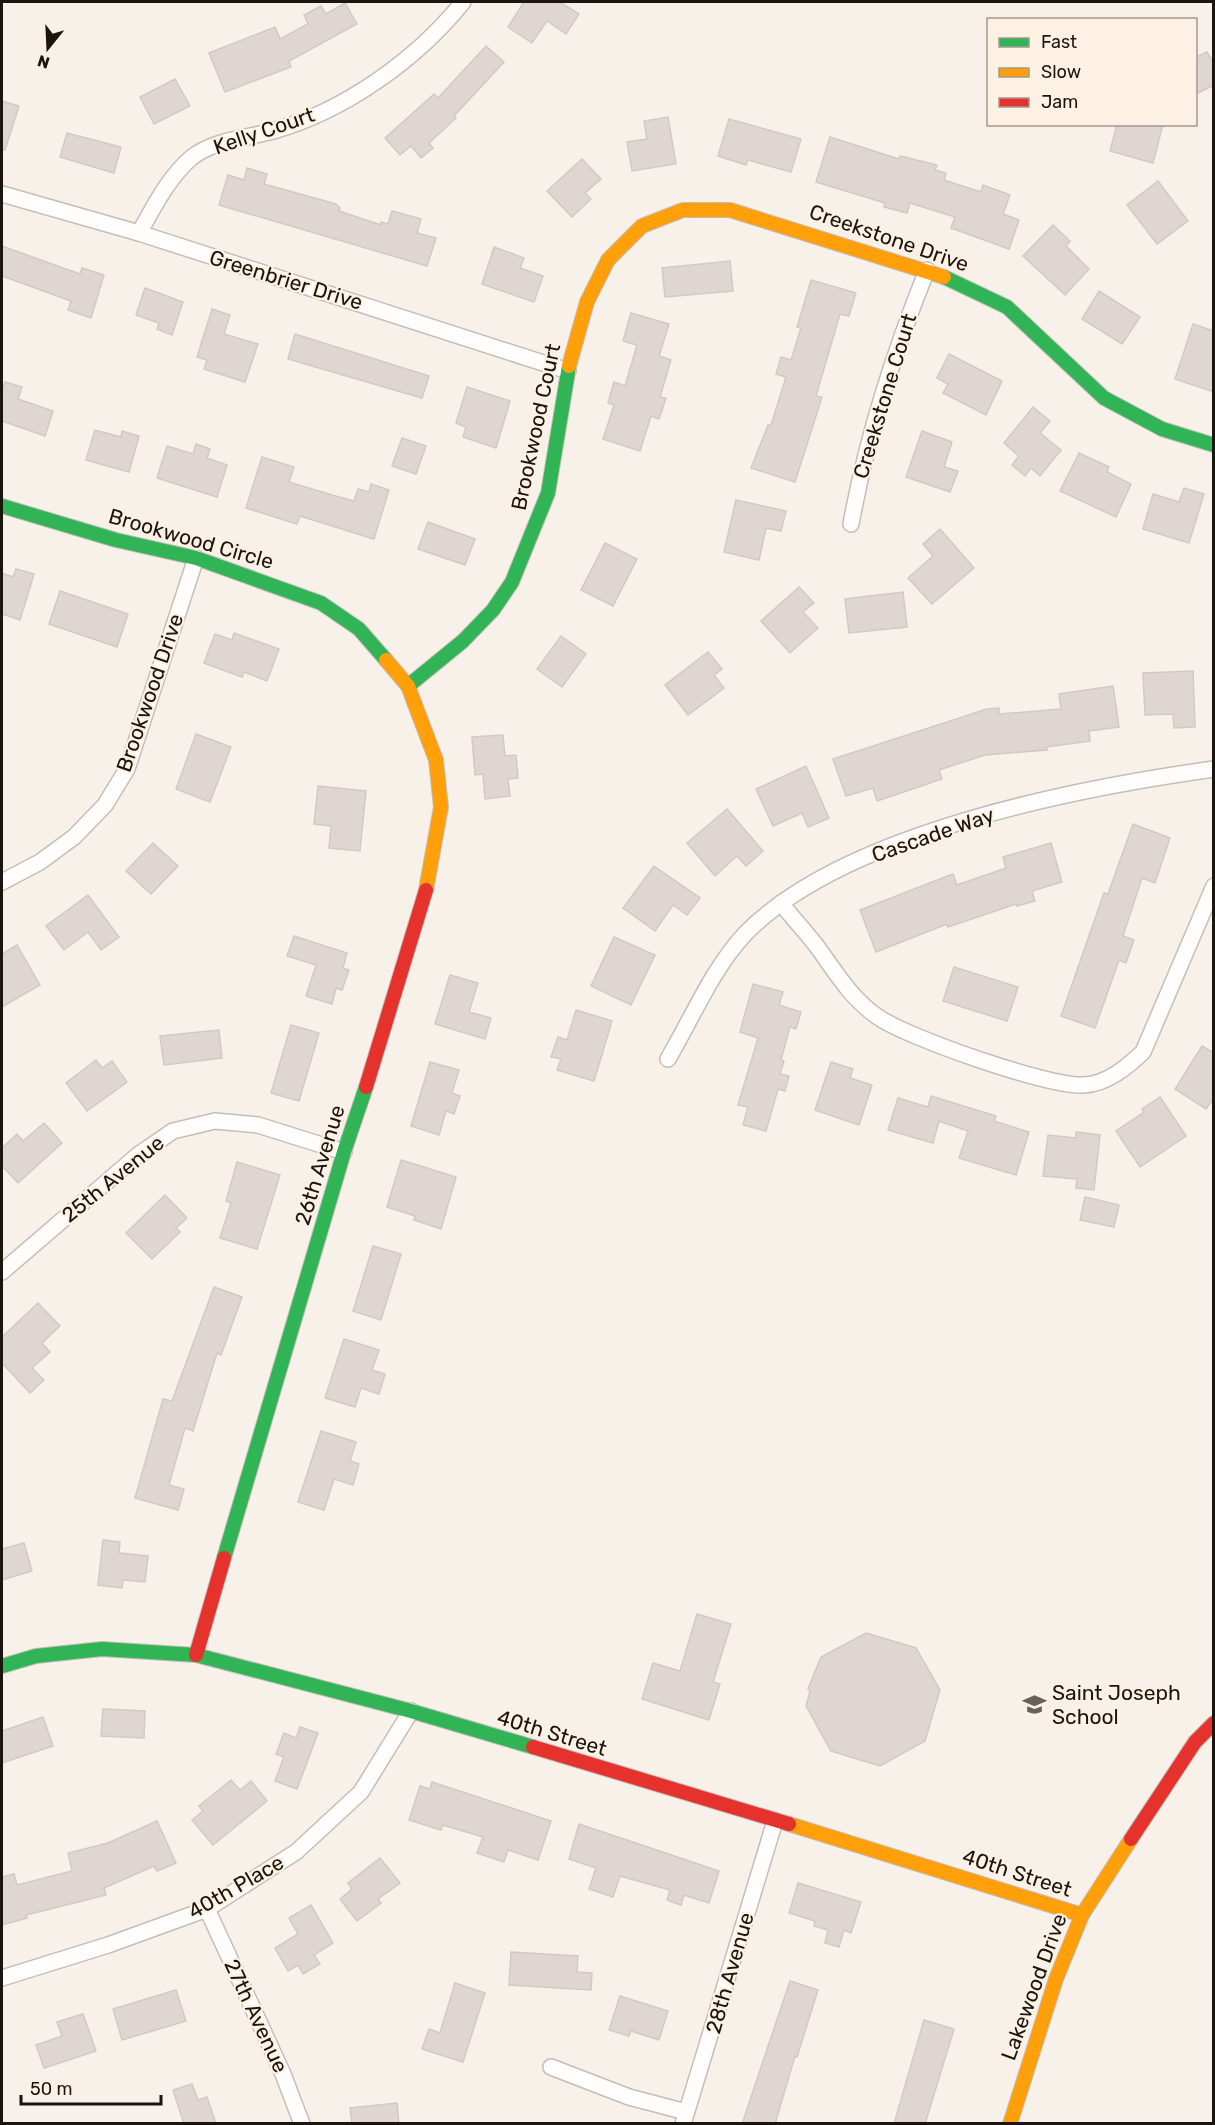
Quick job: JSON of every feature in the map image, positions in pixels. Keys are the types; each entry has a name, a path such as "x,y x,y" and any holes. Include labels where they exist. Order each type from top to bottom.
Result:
{"street":[{"name":"Kelly Court","path":"139,233 164,190 192,157 231,140 274,131 335,106 391,72 441,29 463,2"},
{"name":"Greenbrier Drive","path":"2,194 139,233 568,371"},
{"name":"Creekstone Drive","path":"622,247 642,226 683,210 730,210 927,270 1007,307 1104,399 1162,429 1214,445"},
{"name":"Brookwood Court","path":"408,686 464,640 493,610 513,582 548,493 568,371 587,302 608,260 622,247"},
{"name":"Creekstone Court","path":"851,524 869,437 907,319 927,270"},
{"name":"Brookwood Circle","path":"2,506 116,540 196,558 321,603 358,629 408,686"},
{"name":"Brookwood Drive","path":"2,882 40,862 74,837 105,805 122,778 196,558"},
{"name":"26th Avenue","path":"196,1655 344,1152 381,1043 425,896 441,807 436,760 408,686"},
{"name":"Cascade Way","path":"668,1059 725,960 745,935 781,903 830,874 891,845 1036,801 1214,769"},
{"path":"781,903 820,951 844,987 878,1017 916,1037 1041,1078 1084,1085 1106,1079 1126,1068 1143,1052 1214,886"},
{"name":"25th Avenue","path":"2,1272 138,1155 173,1131 215,1121 258,1125 344,1152"},
{"name":"40th Street","path":"2,1666 36,1656 102,1649 196,1655 411,1711 1082,1915"},
{"name":"40th Place","path":"2,1978 108,1945 207,1909 296,1852 362,1792 411,1711"},
{"name":"Lakewood Drive","path":"1010,2124 1056,1979 1082,1915 1195,1743 1214,1724"},
{"name":"28th Avenue","path":"684,2118 775,1821"},
{"name":"27th Avenue","path":"207,1909 283,2074 302,2124"},
{"path":"551,2067 684,2118"}],"building":[{"path":"524,2 560,2 579,14 566,34 547,21 532,43 508,27"},
{"path":"345,3 357,24 289,61 291,67 225,92 209,53 275,27 280,39 308,24 304,15 321,6 326,14"},
{"path":"486,46 504,62 454,116 456,118 429,143 433,148 421,158 411,146 400,155 385,138 434,94 438,98"},
{"path":"1207,52 1214,64 1214,85 1197,94 1197,57"},
{"path":"175,79 190,106 154,124 140,97"},
{"path":"2,101 19,106 5,150 2,150"},
{"path":"668,117 676,164 632,171 627,142 647,139 644,121"},
{"path":"729,119 801,139 791,172 748,160 746,165 718,156"},
{"path":"1116,126 1162,126 1153,163 1110,151"},
{"path":"67,133 121,147 114,173 60,157"},
{"path":"830,137 899,159 900,156 937,165 935,170 946,173 944,180 981,192 983,185 1010,195 1003,214 1019,220 1009,249 951,228 955,217 910,203 907,213 884,207 885,203 816,182"},
{"path":"582,159 601,179 585,193 591,199 572,217 547,191"},
{"path":"247,168 267,174 264,184 336,204 340,208 339,211 381,225 381,222 388,224 392,211 421,219 417,233 436,238 427,266 219,205 228,175 244,180"},
{"path":"1158,181 1188,221 1157,244 1127,205"},
{"path":"1053,225 1070,241 1066,246 1089,269 1065,295 1023,256"},
{"path":"2,246 80,274 82,268 104,275 91,318 68,310 71,301 2,276"},
{"path":"494,247 524,258 520,268 543,276 534,302 482,284"},
{"path":"730,261 733,291 665,297 662,268"},
{"path":"811,280 856,293 849,316 840,314 816,396 822,397 795,482 751,468 768,425 771,425 786,377 776,374 781,357 791,360 801,328 797,327"},
{"path":"145,288 183,302 172,335 157,329 159,323 136,315"},
{"path":"1099,291 1140,317 1122,344 1082,319"},
{"path":"212,309 230,315 224,334 258,344 245,382 204,369 207,360 197,357"},
{"path":"631,313 669,324 659,356 671,360 660,397 666,398 659,419 651,416 640,451 603,439 614,405 608,403 614,382 625,386 637,345 623,341"},
{"path":"1193,324 1214,331 1214,392 1175,379"},
{"path":"295,334 429,376 422,398 288,359"},
{"path":"949,354 1002,381 986,415 943,393 948,384 937,378"},
{"path":"5,382 22,387 18,399 53,411 45,436 2,421 2,391"},
{"path":"467,387 510,401 496,448 463,437 466,427 456,423"},
{"path":"1033,407 1050,421 1040,433 1061,450 1040,476 1031,468 1025,476 1012,465 1019,456 1004,443"},
{"path":"95,430 121,437 122,431 139,436 129,472 86,460"},
{"path":"922,431 952,442 944,467 958,471 950,492 906,477"},
{"path":"402,438 426,446 416,474 392,466"},
{"path":"196,444 210,449 207,458 227,465 217,497 157,478 167,446 193,454"},
{"path":"1079,453 1109,467 1107,472 1131,484 1116,517 1060,491"},
{"path":"262,457 294,467 289,482 354,501 358,489 369,492 371,484 389,490 374,539 300,516 297,524 246,508"},
{"path":"1184,488 1204,494 1189,543 1143,529 1153,494 1179,502"},
{"path":"736,500 786,511 781,531 766,528 759,560 724,552"},
{"path":"428,522 475,539 465,565 418,549"},
{"path":"940,529 974,568 932,604 908,578 933,556 923,544"},
{"path":"605,543 637,559 613,606 581,590"},
{"path":"16,569 34,574 20,620 2,614 2,573 13,577"},
{"path":"799,587 814,603 803,612 818,628 790,653 761,621"},
{"path":"60,591 128,614 117,647 49,624"},
{"path":"903,592 907,627 849,633 845,599"},
{"path":"234,633 279,649 267,681 244,672 242,677 204,663 215,634 232,640"},
{"path":"561,636 586,654 562,687 537,669"},
{"path":"708,652 722,669 714,675 724,688 688,715 665,685"},
{"path":"1193,671 1195,727 1174,728 1173,714 1145,715 1143,673"},
{"path":"1113,686 1119,727 1089,731 1090,741 1046,747 1047,750 985,755 939,770 942,779 877,801 873,788 846,796 833,759 987,709 999,708 999,714 1061,709 1059,694"},
{"path":"196,734 231,747 210,802 176,789"},
{"path":"503,735 505,756 516,755 518,778 508,779 510,796 485,799 483,774 475,775 472,737"},
{"path":"806,766 829,818 808,827 802,813 773,826 756,789"},
{"path":"318,786 366,791 360,851 329,848 331,826 314,824"},
{"path":"727,809 763,851 746,866 737,856 715,876 687,843"},
{"path":"1133,824 1170,838 1155,883 1142,878 1123,936 1134,940 1126,963 1119,960 1095,1028 1061,1016 1104,893 1108,894"},
{"path":"153,843 178,866 151,894 126,871"},
{"path":"1051,843 1062,882 1032,891 1035,901 1017,906 1016,904 948,927 947,924 876,952 860,910 953,874 957,885 1006,868 1003,857"},
{"path":"654,866 700,898 687,915 673,905 655,931 623,908"},
{"path":"88,895 119,937 101,950 88,932 64,950 46,926"},
{"path":"294,936 347,953 343,968 349,970 342,990 336,988 332,1004 306,996 316,965 287,956"},
{"path":"614,937 655,955 631,1005 591,986"},
{"path":"17,945 40,985 2,1007 2,954"},
{"path":"954,967 1018,987 1007,1021 943,1001"},
{"path":"450,975 478,983 469,1012 491,1018 485,1039 435,1024"},
{"path":"753,984 783,992 779,1005 801,1012 796,1029 790,1027 781,1060 784,1061 780,1074 789,1076 785,1091 778,1089 766,1131 743,1125 748,1107 738,1105 758,1038 740,1032"},
{"path":"576,1010 612,1021 594,1081 557,1070 561,1059 551,1057 558,1037 567,1040"},
{"path":"291,1025 319,1033 299,1101 271,1093"},
{"path":"219,1030 222,1058 164,1065 160,1036"},
{"path":"1202,1046 1214,1053 1214,1098 1206,1109 1175,1089"},
{"path":"96,1060 102,1068 112,1061 127,1082 87,1111 66,1083"},
{"path":"430,1062 459,1070 452,1093 460,1096 454,1114 446,1111 439,1135 411,1126"},
{"path":"831,1062 853,1069 850,1078 872,1085 859,1125 815,1110"},
{"path":"931,1096 996,1116 994,1121 1029,1132 1016,1175 959,1158 968,1131 939,1121 933,1143 888,1130 898,1098 928,1107"},
{"path":"1160,1097 1186,1136 1140,1167 1116,1131 1144,1112 1142,1109"},
{"path":"44,1123 62,1143 18,1183 2,1166 2,1148 17,1134 23,1141"},
{"path":"1076,1132 1100,1135 1094,1190 1076,1188 1077,1179 1043,1176 1048,1135 1076,1138"},
{"path":"401,1160 456,1177 441,1229 414,1220 415,1216 387,1207"},
{"path":"237,1162 280,1175 257,1249 220,1238 231,1203 226,1201"},
{"path":"165,1195 187,1218 176,1228 180,1232 152,1259 126,1233"},
{"path":"1085,1197 1119,1205 1114,1227 1080,1220"},
{"path":"373,1246 401,1254 381,1320 353,1311"},
{"path":"214,1287 242,1297 221,1355 217,1353 193,1431 185,1428 169,1485 184,1489 178,1510 135,1498 163,1399 172,1401"},
{"path":"38,1303 60,1326 42,1343 50,1352 32,1368 44,1380 30,1393 2,1363 2,1337"},
{"path":"344,1339 379,1350 372,1370 385,1374 379,1394 361,1388 355,1407 325,1398"},
{"path":"321,1431 356,1442 350,1461 359,1464 353,1485 334,1479 324,1510 298,1502"},
{"path":"103,1540 120,1542 119,1553 148,1556 145,1582 123,1580 122,1588 98,1585"},
{"path":"24,1543 32,1571 2,1580 2,1549"},
{"path":"697,1614 731,1624 713,1682 720,1684 709,1720 642,1699 653,1663 680,1671"},
{"path":"866,1633 916,1648 940,1690 925,1741 880,1766 831,1751 806,1706 810,1692 808,1689 821,1657"},
{"path":"103,1709 145,1711 144,1738 101,1736"},
{"path":"43,1717 53,1746 2,1763 2,1731"},
{"path":"300,1727 318,1733 297,1789 275,1781 284,1757 276,1754 284,1733 296,1738"},
{"path":"231,1780 240,1790 251,1781 267,1801 213,1845 192,1820 203,1811 199,1806"},
{"path":"432,1782 551,1821 538,1860 508,1850 504,1862 477,1853 483,1837 443,1825 441,1830 409,1820 420,1786 430,1789"},
{"path":"157,1821 176,1863 157,1871 154,1866 104,1888 106,1895 26,1915 27,1918 2,1925 2,1877 14,1874 17,1885 72,1871 68,1853 108,1843"},
{"path":"579,1824 719,1871 709,1903 684,1895 681,1905 667,1900 670,1890 620,1876 613,1897 589,1889 596,1868 569,1859"},
{"path":"380,1858 400,1883 378,1899 381,1903 357,1921 340,1899 352,1889 348,1883"},
{"path":"798,1883 861,1902 851,1933 844,1930 839,1947 825,1943 828,1930 814,1926 815,1921 789,1913"},
{"path":"311,1905 333,1943 314,1955 320,1964 303,1974 298,1965 288,1971 275,1948 298,1934 289,1918"},
{"path":"511,1952 578,1956 577,1972 592,1973 591,1990 509,1985"},
{"path":"790,1981 818,1990 775,2124 742,2124"},
{"path":"455,1983 485,1993 463,2062 422,2049 429,2029 440,2033"},
{"path":"176,1990 186,2021 122,2040 113,2009"},
{"path":"620,1996 668,2011 659,2040 631,2031 629,2036 609,2030"},
{"path":"83,2014 96,2051 44,2068 36,2045 62,2036 57,2022"},
{"path":"924,2020 954,2029 925,2124 894,2124"},
{"path":"192,2084 198,2100 207,2097 216,2124 184,2124 173,2090"},
{"path":"397,2103 399,2124 352,2124 350,2108"}],"traffic: fast":[{"path":"944,277 1007,307 1104,398 1162,429 1214,445"},
{"path":"408,686 463,641 493,610 512,582 548,493 569,366"},
{"path":"2,506 116,540 196,558 321,603 359,629 386,660"},
{"path":"224,1558 344,1152 366,1087"},
{"path":"2,1666 36,1656 102,1649 196,1655 411,1711 533,1747"}],"traffic: slow":[{"path":"569,366 587,302 608,260 642,226 683,210 730,210 944,277"},
{"path":"386,660 408,686 436,760 441,807 426,890"},
{"path":"789,1824 1082,1915"},
{"path":"1010,2124 1056,1979 1082,1915 1131,1839"}],"traffic: jam":[{"path":"366,1087 426,890"},
{"path":"196,1655 224,1558"},
{"path":"1131,1839 1195,1742 1214,1723"},
{"path":"533,1747 789,1824"}],"place":[{"name":"Saint Joseph School","path":"1034,1705"}]}
